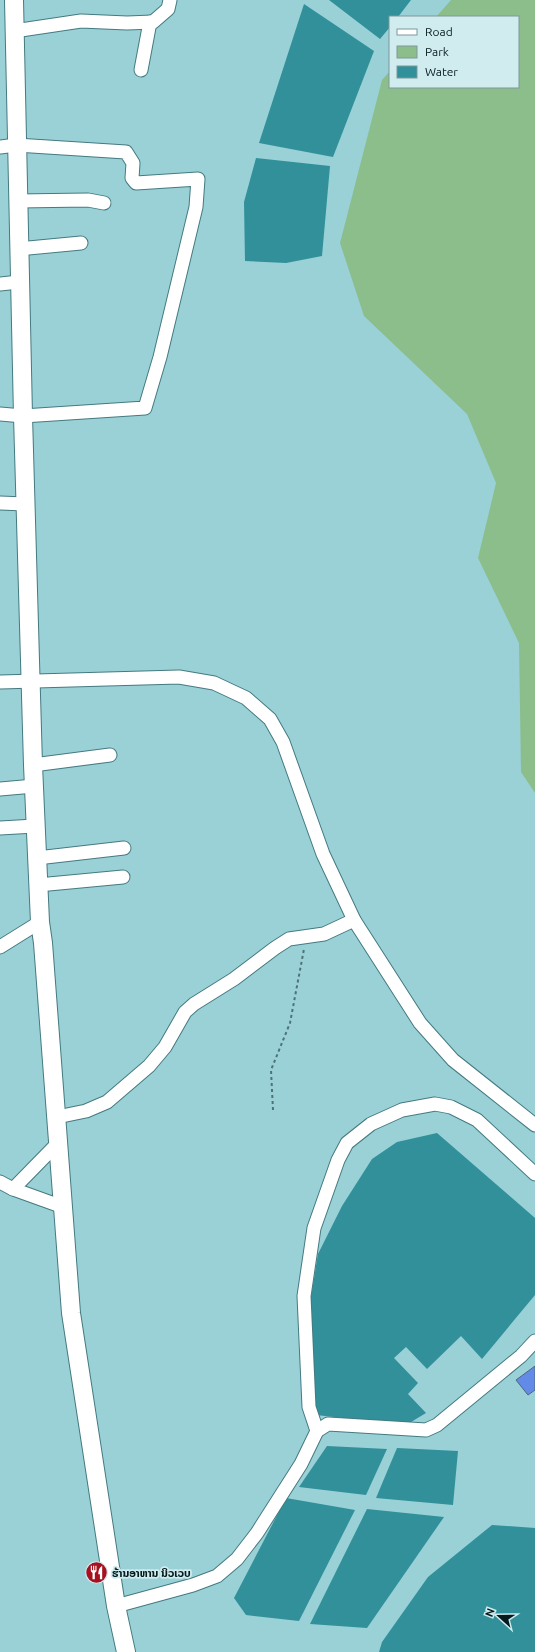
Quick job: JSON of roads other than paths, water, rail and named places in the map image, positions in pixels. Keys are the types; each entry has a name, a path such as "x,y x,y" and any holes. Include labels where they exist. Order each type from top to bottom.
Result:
{"street":[{"path":"14,0 14,31 8,146 17,201 30,681 40,922 57,1117 71,1313 116,1606 126,1652"},
{"path":"14,31 80,21 127,23 153,22 168,9 170,0"},
{"path":"141,70 150,22"},
{"path":"0,414 23,416 145,408 160,357 196,207 198,179 136,183 132,178 133,163 126,152 8,146"},
{"path":"17,201 88,200 104,203"},
{"path":"18,249 81,243"},
{"path":"0,284 19,282"},
{"path":"0,503 25,504"},
{"path":"0,682 179,676 214,683 246,698 270,719 284,742 323,854 354,920 420,1022 453,1060 535,1125"},
{"path":"33,765 110,755"},
{"path":"0,788 34,786"},
{"path":"0,828 36,826"},
{"path":"37,858 124,848"},
{"path":"38,885 123,878"},
{"path":"57,1117 86,1111 107,1102 149,1066 165,1047 185,1012 194,1004 234,979 275,948 289,939 324,934 354,920"},
{"path":"0,947 40,922"},
{"path":"317,1431 310,1407 304,1296 314,1228 338,1160 347,1142 371,1124 402,1110 435,1104 450,1107 477,1120 535,1174"},
{"path":"13,1189 58,1143"},
{"path":"0,1182 13,1189 63,1207"},
{"path":"116,1606 193,1585 217,1576 232,1563 257,1533 301,1464 317,1431 328,1424 426,1430 437,1425 521,1356 535,1341"}],"water":[{"path":"329,0 411,0 399,16 389,16 389,28 380,39"},
{"path":"304,4 374,51 333,157 259,143"},
{"path":"256,158 330,166 322,256 286,263 245,261 244,202"},
{"path":"437,1133 535,1218 535,1295 482,1359 461,1336 427,1369 406,1347 394,1358 418,1383 408,1394 426,1413 406,1425 316,1415 308,1315 318,1254 342,1206 372,1159 397,1142"},
{"path":"327,1446 387,1449 366,1495 299,1487"},
{"path":"397,1448 458,1451 453,1505 376,1498"},
{"path":"286,1498 355,1510 299,1621 246,1615 234,1598"},
{"path":"367,1509 444,1517 367,1628 310,1624"},
{"path":"492,1525 535,1528 535,1652 379,1652 382,1642 428,1577"}],"place":[{"name":"ຮ້ານອາຫານ ນິວເວບ","path":"97,1573"}]}
